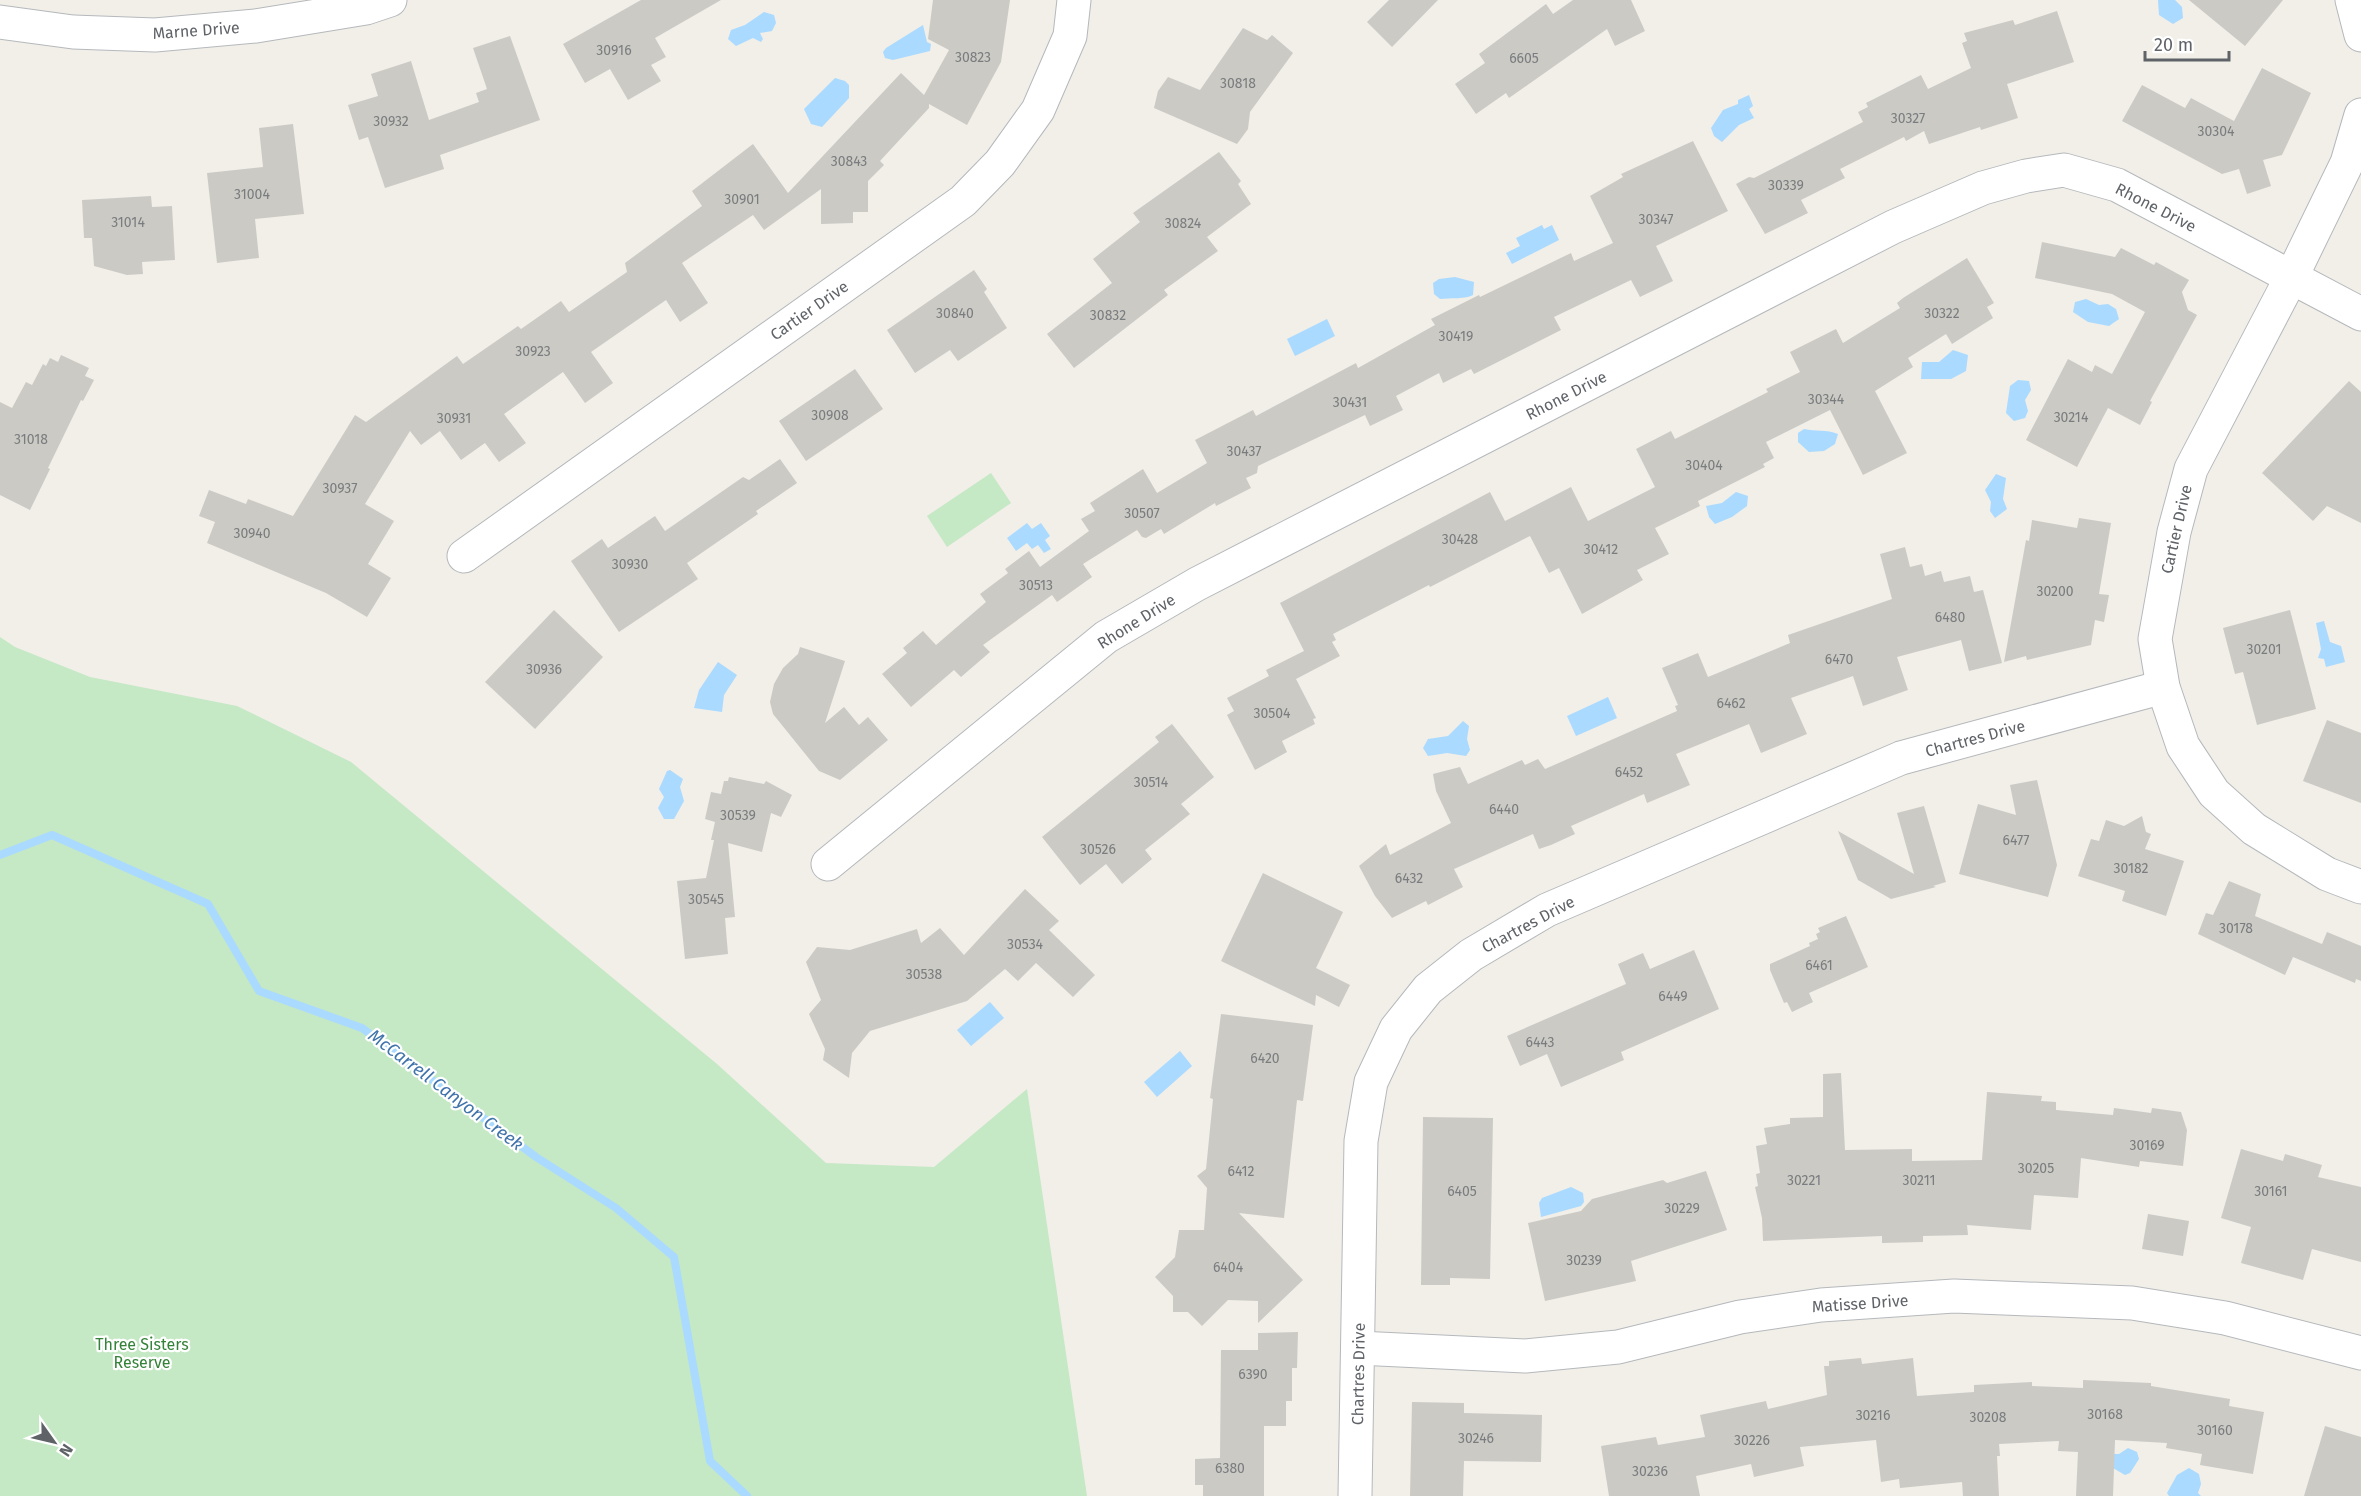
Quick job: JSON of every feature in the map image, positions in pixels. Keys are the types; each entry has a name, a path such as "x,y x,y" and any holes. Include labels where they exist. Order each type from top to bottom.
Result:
{"street":[{"name":"Marne Drive","path":"0,22 73,32 155,35 256,26 366,8 390,0"},
{"name":"Cartier Drive","path":"464,556 963,201 1000,163 1038,110 1070,36 1074,0"},
{"path":"2352,0 2361,34"},
{"name":"Cartier Drive","path":"2361,115 2347,162 2291,278 2191,469 2174,532 2156,639 2163,687 2183,746 2214,793 2254,829 2327,874 2361,887"},
{"name":"Rhone Drive","path":"828,864 1106,637 1197,584 1883,233 1983,188 2026,176 2064,170 2116,185 2361,314"},
{"name":"Chartres Drive","path":"1355,1496 1361,1140 1371,1082 1396,1029 1428,989 1471,955 1547,910 1901,758 2163,687"},
{"name":"Matisse Drive","path":"1358,1348 1525,1356 1618,1347 1740,1317 1821,1305 1954,1296 2132,1303 2225,1318 2361,1353"}],"green space":[{"path":"991,473 1011,503 947,547 927,516"},
{"name":"Three Sisters Reserve","path":"0,637 15,647 90,677 237,706 351,762 717,1064 826,1163 934,1167 1027,1089 1087,1496 0,1496"}],"water":[{"path":"2158,0 2175,0 2182,7 2183,18 2173,24 2159,15"},
{"path":"764,12 774,15 776,23 772,31 760,33 763,39 761,42 753,38 736,46 728,39 731,30 745,25"},
{"path":"923,25 927,42 931,44 930,51 893,60 885,58 883,52 886,48"},
{"path":"835,78 849,85 849,98 822,127 811,124 804,109"},
{"path":"1749,95 1753,106 1749,109 1754,118 1739,125 1722,142 1714,136 1711,128 1723,110 1738,104 1738,100"},
{"path":"1542,225 1544,229 1552,225 1559,240 1512,264 1506,253 1520,246 1516,238"},
{"path":"1455,277 1474,282 1473,295 1440,299 1434,294 1433,283 1439,279"},
{"path":"2086,299 2099,305 2108,304 2116,309 2119,319 2109,326 2088,322 2073,312 2075,302"},
{"path":"1327,319 1335,336 1295,356 1287,339"},
{"path":"1953,350 1968,355 1966,371 1951,379 1921,379 1922,362 1939,362"},
{"path":"2018,380 2029,381 2031,390 2025,400 2028,411 2025,418 2014,421 2006,413 2010,386"},
{"path":"1804,429 1838,434 1835,444 1824,451 1809,452 1798,442 1798,433"},
{"path":"1996,474 2006,478 2003,499 2007,509 1995,518 1990,511 1991,502 1985,490"},
{"path":"1736,492 1748,496 1747,506 1732,517 1715,524 1709,517 1706,506 1722,503"},
{"path":"1027,523 1032,529 1041,523 1050,536 1045,540 1051,549 1044,553 1038,545 1032,549 1027,543 1016,551 1007,538"},
{"path":"2324,621 2330,642 2341,646 2345,662 2326,667 2324,659 2318,658 2321,649 2316,623"},
{"path":"718,662 737,675 724,695 722,712 694,708 699,690"},
{"path":"1608,697 1617,718 1576,736 1567,716"},
{"path":"1463,721 1469,726 1467,739 1470,750 1466,756 1447,753 1428,756 1423,748 1428,739 1448,736"},
{"path":"670,770 683,779 680,787 684,801 674,819 664,819 658,808 664,797 659,789 667,771"},
{"path":"990,1002 1004,1018 971,1046 957,1030"},
{"path":"1180,1051 1192,1066 1157,1097 1144,1082"},
{"path":"1571,1187 1583,1193 1584,1202 1581,1206 1541,1217 1539,1203 1542,1198"},
{"path":"2128,1448 2137,1452 2139,1459 2130,1473 2125,1475 2113,1468 2105,1454 2119,1454"},
{"path":"2189,1468 2199,1474 2201,1484 2198,1493 2201,1496 2169,1496 2167,1493 2177,1475"}],"building":[{"path":"641,0 721,0 655,38 666,57 651,65 661,81 628,100 610,69 585,83 563,44"},
{"path":"933,0 1010,0 1001,62 967,125 929,104 929,108 880,161 884,165 868,181 868,212 853,212 853,223 821,224 821,189 764,230 753,215 682,263 708,303 680,322 666,300 591,352 613,383 585,403 563,372 504,414 526,443 499,462 485,443 461,460 440,431 421,445 410,431 365,504 394,521 368,564 391,578 367,617 326,593 207,543 215,522 199,516 209,490 246,504 248,499 293,516 355,415 366,422 457,356 463,364 518,326 521,329 561,301 569,312 627,272 625,263 702,206 692,191 753,144 788,193 901,73 924,95 949,50 928,39"},
{"path":"1389,0 1438,0 1392,47 1367,22"},
{"path":"1573,0 1631,0 1645,31 1615,46 1607,29 1509,98 1506,93 1476,114 1455,84 1485,63 1479,54 1546,4 1553,14"},
{"path":"2189,0 2283,0 2245,46"},
{"path":"2057,11 2074,62 2007,84 2018,118 1981,130 1980,127 1929,144 1924,131 1906,141 1904,137 1840,169 1845,178 1801,200 1808,213 1765,234 1736,184 1749,177 1754,178 1863,122 1858,112 1868,107 1866,103 1921,75 1928,89 1971,68 1962,43 1967,41 1964,33 2013,20 2015,25"},
{"path":"1243,28 1267,40 1272,35 1293,53 1250,112 1248,129 1237,144 1154,108 1158,91 1168,77 1200,90"},
{"path":"510,36 540,120 440,155 444,169 385,188 368,137 359,140 348,105 378,96 371,74 411,61 429,120 479,102 476,93 487,89 473,48"},
{"path":"2262,68 2311,93 2282,155 2263,160 2271,186 2247,194 2239,169 2222,174 2122,121 2142,85 2185,108 2191,98 2234,121"},
{"path":"293,124 304,214 255,219 259,258 217,263 207,173 263,167 259,128"},
{"path":"1693,141 1728,211 1656,246 1673,281 1640,297 1631,280 1554,317 1561,330 1474,374 1471,369 1443,383 1439,373 1396,396 1403,410 1370,426 1365,415 1258,466 1257,473 1246,478 1251,488 1216,506 1215,503 1164,534 1161,529 1146,538 1142,537 1137,530 1083,564 1092,577 1057,602 1052,595 983,645 990,652 961,677 954,670 911,707 882,674 907,653 903,648 923,631 936,645 986,602 980,594 1008,573 1005,569 1029,551 1040,567 1089,531 1081,519 1095,511 1090,503 1143,469 1157,493 1207,463 1195,440 1253,410 1256,416 1356,363 1358,368 1435,325 1431,319 1479,295 1480,297 1571,253 1574,261 1613,243 1590,196 1623,177 1621,174"},
{"path":"1219,152 1241,181 1238,184 1251,204 1207,237 1218,251 1164,290 1168,295 1074,368 1047,334 1112,283 1093,259 1140,222 1133,213"},
{"path":"151,196 152,207 172,206 175,260 142,262 143,274 127,275 94,266 92,238 84,238 82,200"},
{"path":"2042,242 2115,257 2121,248 2154,265 2156,262 2189,280 2182,292 2188,310 2197,315 2150,401 2152,402 2140,425 2108,408 2077,467 2026,440 2068,359 2092,372 2095,365 2112,374 2145,312 2112,294 2035,278"},
{"path":"1967,258 1994,303 1987,307 1993,318 1952,344 1946,334 1908,358 1913,367 1875,391 1907,453 1863,475 1830,410 1766,442 1774,458 1763,464 1765,467 1698,501 1700,506 1655,528 1669,554 1637,570 1643,580 1582,614 1559,568 1549,573 1530,536 1430,587 1429,585 1333,634 1336,640 1332,642 1340,656 1296,679 1316,718 1313,719 1315,724 1282,741 1287,752 1255,770 1227,715 1234,711 1227,698 1269,676 1266,670 1304,651 1280,603 1490,492 1505,521 1571,487 1588,521 1655,487 1636,449 1671,431 1675,439 1768,392 1766,389 1800,372 1790,352 1836,329 1843,343 1900,308 1897,303 1903,298"},
{"path":"974,270 987,289 984,292 1007,328 958,361 950,350 915,373 887,330"},
{"path":"61,355 89,368 85,376 94,380 83,401 81,400 30,510 0,495 0,402 12,408 26,382 32,385 43,364 46,366 50,358 58,362"},
{"path":"855,369 883,409 806,461 779,421"},
{"path":"2349,381 2361,392 2361,523 2327,506 2313,521 2262,473"},
{"path":"780,459 797,483 756,511 758,514 687,563 698,579 619,632 571,561 602,539 608,548 655,516 665,531 743,477 749,480"},
{"path":"2079,518 2111,523 2099,594 2109,595 2104,622 2095,620 2091,645 2027,660 2026,656 2004,662 2026,540 2029,541 2032,520 2077,528"},
{"path":"1905,547 1910,567 1922,564 1925,576 1941,571 1944,582 1970,576 1974,592 1983,590 2002,663 1969,671 1961,640 1897,657 1908,690 1863,706 1853,676 1791,698 1807,734 1761,753 1749,724 1676,754 1690,785 1647,803 1644,794 1571,826 1575,834 1551,845 1539,849 1533,834 1454,869 1463,887 1428,905 1426,901 1392,918 1375,896 1359,866 1386,844 1390,855 1451,823 1436,791 1433,774 1460,767 1468,784 1522,760 1525,765 1538,759 1545,769 1677,711 1675,706 1678,705 1662,668 1698,653 1708,677 1790,643 1788,635 1892,599 1880,554"},
{"path":"554,610 603,657 535,729 485,682"},
{"path":"2290,610 2316,709 2257,725 2243,672 2235,674 2223,628"},
{"path":"800,647 845,661 825,723 844,707 859,725 868,717 888,740 840,780 819,771 773,714 770,702 774,684 783,668 798,654"},
{"path":"2327,720 2361,733 2361,803 2303,781"},
{"path":"1172,724 1214,777 1181,804 1190,814 1145,850 1152,859 1122,884 1106,864 1080,885 1042,837 1159,742 1155,737"},
{"path":"729,777 764,784 766,781 792,795 781,817 771,813 762,852 728,843 735,917 725,918 728,954 685,959 677,881 706,878 714,840 711,840 715,822 705,819 711,792 721,794 724,781 728,781"},
{"path":"2037,780 2057,865 2048,897 1959,874 1978,804 2016,815 2010,785"},
{"path":"1924,806 1946,882 1933,886 1936,887 1891,899 1858,880 1838,831 1914,874 1897,813"},
{"path":"2142,816 2146,832 2151,834 2145,849 2184,861 2166,916 2122,901 2125,891 2078,876 2091,839 2099,841 2106,820 2124,826"},
{"path":"1263,873 1343,912 1316,968 1350,985 1339,1007 1316,995 1315,1006 1221,961"},
{"path":"2229,881 2261,894 2255,916 2322,944 2327,932 2361,946 2361,981 2356,979 2355,983 2293,957 2285,975 2198,934 2206,913 2213,915"},
{"path":"1025,889 1059,921 1049,930 1095,975 1073,997 1036,963 1018,981 1005,969 967,1001 870,1031 852,1053 849,1078 823,1060 825,1049 809,1014 821,1000 806,962 817,947 850,950 917,929 921,943 940,928 964,955"},
{"path":"1846,916 1868,967 1809,993 1813,1002 1792,1012 1787,1002 1784,1003 1770,970 1770,964 1810,946 1809,943 1818,939 1816,934 1820,932 1818,928"},
{"path":"1694,950 1719,1009 1621,1052 1624,1060 1561,1087 1547,1054 1520,1066 1507,1036 1626,984 1618,964 1643,953 1650,969"},
{"path":"1221,1014 1313,1025 1303,1101 1297,1100 1284,1218 1239,1213 1303,1280 1258,1323 1258,1301 1228,1300 1202,1326 1188,1312 1173,1312 1173,1296 1155,1277 1175,1257 1179,1230 1204,1230 1207,1188 1197,1176 1206,1169 1213,1099 1210,1098"},
{"path":"1841,1073 1845,1150 1912,1149 1912,1161 1982,1160 1987,1092 2042,1096 2041,1101 2056,1102 2056,1110 2113,1115 2114,1108 2151,1113 2152,1108 2181,1112 2187,1130 2183,1166 2140,1161 2139,1167 2081,1158 2078,1198 2034,1195 2031,1230 1967,1225 1968,1235 1923,1236 1923,1242 1882,1243 1882,1236 1763,1241 1762,1218 1755,1187 1758,1186 1756,1174 1760,1173 1756,1146 1767,1144 1764,1128 1790,1124 1790,1118 1823,1117 1823,1074"},
{"path":"1423,1117 1493,1118 1490,1279 1450,1278 1450,1285 1421,1285"},
{"path":"2241,1149 2283,1161 2285,1154 2322,1165 2318,1177 2361,1187 2361,1262 2312,1249 2303,1280 2241,1263 2251,1227 2221,1218"},
{"path":"1706,1171 1727,1230 1631,1261 1636,1281 1545,1301 1528,1223 1581,1211 1592,1199 1663,1180 1667,1183"},
{"path":"2148,1214 2189,1221 2183,1256 2142,1249"},
{"path":"1298,1332 1297,1368 1292,1368 1292,1401 1286,1401 1286,1426 1264,1426 1264,1496 1203,1496 1203,1485 1195,1485 1195,1459 1220,1458 1221,1350 1258,1350 1258,1333"},
{"path":"1861,1358 1862,1364 1913,1358 1917,1396 1974,1392 1974,1385 2032,1382 2032,1386 2083,1388 2083,1380 2151,1383 2151,1386 2230,1399 2229,1406 2264,1412 2253,1474 2200,1465 2202,1454 2166,1448 2167,1443 2115,1440 2113,1496 2076,1496 2078,1452 2058,1451 2059,1441 1999,1444 2000,1456 1997,1456 1999,1496 1963,1496 1962,1482 1900,1488 1899,1479 1881,1482 1876,1440 1800,1447 1804,1466 1754,1477 1751,1464 1696,1476 1700,1496 1609,1496 1601,1446 1656,1437 1658,1445 1705,1437 1700,1415 1766,1401 1768,1409 1827,1395 1824,1366 1829,1366 1829,1361"},
{"path":"1412,1402 1464,1403 1464,1413 1542,1415 1541,1462 1464,1461 1463,1496 1410,1496"},
{"path":"2325,1426 2361,1437 2361,1496 2304,1496"}],"waterway":[{"name":"McCarrell Canyon Creek","path":"0,855 52,835 208,904 259,991 362,1028 536,1157 616,1208 674,1257 710,1461 747,1496"}]}
